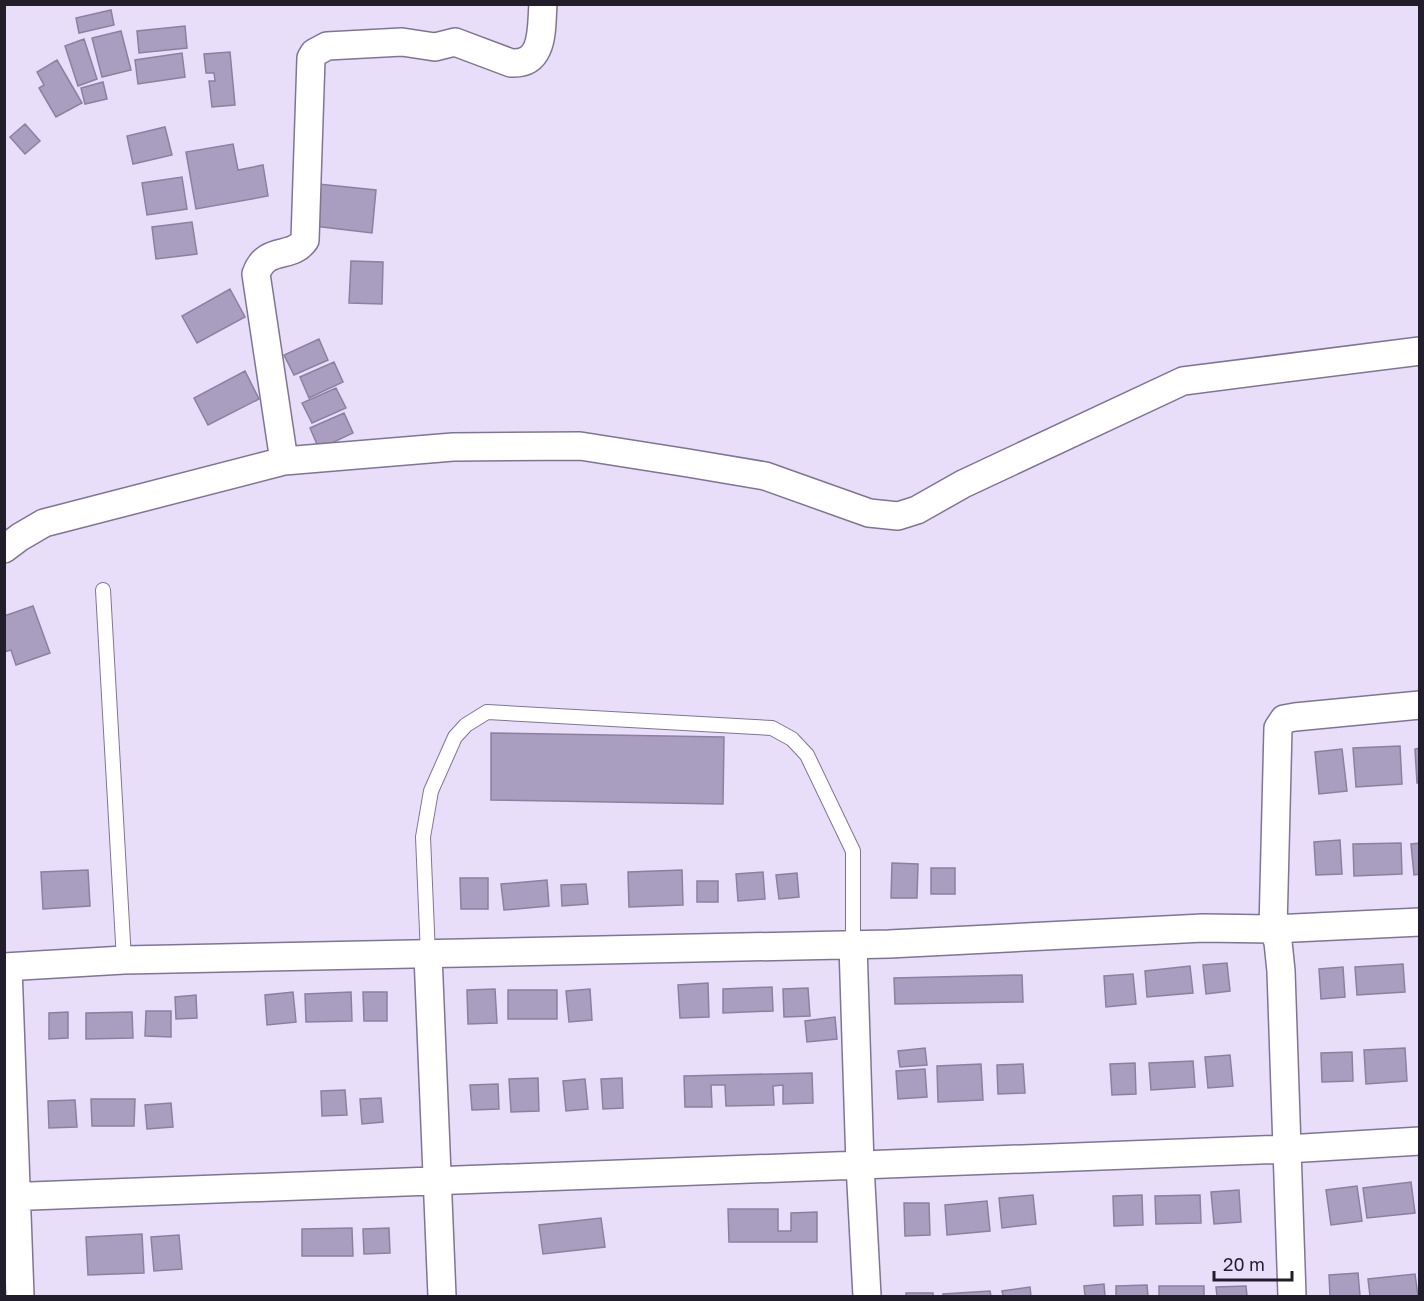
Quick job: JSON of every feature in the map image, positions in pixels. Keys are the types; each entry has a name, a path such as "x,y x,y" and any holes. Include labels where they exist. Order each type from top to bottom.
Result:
{"street":[{"path":"284,461 256,274 267,257 296,248 305,240 311,58 314,53 327,46 402,42 435,47 455,42 511,63 521,62 530,59 539,49 543,4"},
{"path":"4,549 44,523 284,461 453,447 580,446 765,476 869,513 898,516 917,510 963,484 1183,381 1419,351"},
{"path":"1292,1296 1281,971 1278,942 1274,929 1278,728 1284,719 1294,717 1419,705"},
{"path":"20,1296 10,1197 6,967 124,960 853,945 1203,928 1274,929 1419,922"},
{"path":"853,945 867,1296"},
{"path":"428,955 442,1296"},
{"path":"10,1197 1287,1149 1419,1141"}],"lane":[{"path":"103,590 124,960"},
{"path":"428,955 423,837 431,791 455,737 466,725 487,712 772,728 792,739 807,755 854,851 853,945"}],"building":[{"path":"111,10 114,25 79,33 76,18"},
{"path":"185,26 187,48 139,53 137,31"},
{"path":"121,31 131,70 102,77 92,38"},
{"path":"84,39 97,79 78,86 65,46"},
{"path":"230,52 235,105 212,107 209,81 215,81 214,73 206,73 204,54"},
{"path":"182,53 185,77 138,84 135,60"},
{"path":"57,60 82,103 56,117 39,88 44,85 37,72"},
{"path":"103,82 107,99 85,104 81,88"},
{"path":"25,124 40,141 25,154 10,137"},
{"path":"165,127 172,155 133,164 127,136"},
{"path":"233,144 238,170 263,165 268,196 196,209 186,152"},
{"path":"182,177 187,209 147,215 142,183"},
{"path":"318,184 376,190 372,233 314,226"},
{"path":"192,222 197,254 156,259 152,227"},
{"path":"351,261 383,262 382,304 349,303"},
{"path":"230,289 245,317 197,343 182,316"},
{"path":"319,339 328,360 294,375 284,355"},
{"path":"334,362 343,382 309,398 300,377"},
{"path":"245,371 259,399 208,425 194,398"},
{"path":"336,388 346,408 312,423 302,403"},
{"path":"344,413 353,433 319,449 310,428"},
{"path":"33,606 50,653 16,665 11,650 4,652 4,616"},
{"path":"491,733 724,737 723,804 491,800"},
{"path":"1400,746 1402,784 1356,787 1353,748"},
{"path":"1420,748 1420,783 1417,783 1415,749"},
{"path":"1342,749 1347,791 1319,794 1315,752"},
{"path":"1340,840 1342,874 1316,875 1314,842"},
{"path":"1401,843 1402,874 1354,876 1353,844"},
{"path":"1420,843 1420,874 1414,875 1411,844"},
{"path":"892,863 918,864 917,898 891,898"},
{"path":"931,868 955,868 955,894 931,894"},
{"path":"88,870 90,906 43,909 41,872"},
{"path":"682,870 683,905 629,907 628,872"},
{"path":"763,872 765,899 738,901 736,874"},
{"path":"797,873 799,897 779,899 776,875"},
{"path":"460,878 488,878 488,909 461,909"},
{"path":"547,880 549,906 504,910 501,884"},
{"path":"697,881 718,881 718,902 697,902"},
{"path":"586,884 588,904 562,906 561,885"},
{"path":"1227,963 1230,991 1206,994 1203,965"},
{"path":"1403,964 1405,992 1357,995 1355,967"},
{"path":"1190,966 1193,993 1147,997 1145,971"},
{"path":"1343,967 1345,997 1321,999 1319,969"},
{"path":"1133,974 1136,1004 1106,1007 1104,976"},
{"path":"1022,975 1023,1002 895,1004 894,978"},
{"path":"708,983 709,1017 680,1018 678,985"},
{"path":"772,987 773,1011 723,1013 723,989"},
{"path":"808,988 810,1016 784,1017 783,989"},
{"path":"495,989 497,1023 468,1024 467,990"},
{"path":"590,989 592,1020 569,1022 566,991"},
{"path":"508,990 557,990 557,1019 508,1019"},
{"path":"293,992 296,1022 267,1025 265,995"},
{"path":"351,992 352,1021 306,1022 305,994"},
{"path":"363,992 387,992 387,1021 364,1021"},
{"path":"196,995 197,1018 176,1019 175,997"},
{"path":"146,1011 171,1011 171,1037 145,1036"},
{"path":"68,1012 68,1038 49,1039 49,1013"},
{"path":"132,1012 133,1038 86,1039 86,1013"},
{"path":"835,1017 837,1039 807,1042 805,1021"},
{"path":"925,1048 927,1065 900,1067 898,1051"},
{"path":"1405,1048 1407,1081 1366,1084 1364,1050"},
{"path":"1352,1052 1353,1081 1322,1082 1321,1053"},
{"path":"1230,1055 1233,1086 1208,1088 1205,1057"},
{"path":"1193,1061 1195,1087 1151,1090 1149,1063"},
{"path":"1135,1063 1136,1094 1112,1095 1110,1064"},
{"path":"981,1064 983,1100 938,1102 937,1066"},
{"path":"1023,1064 1025,1093 998,1094 997,1065"},
{"path":"925,1069 927,1097 898,1099 896,1071"},
{"path":"812,1073 813,1103 783,1104 783,1085 773,1086 774,1105 726,1106 725,1085 711,1085 712,1107 685,1107 684,1076"},
{"path":"538,1078 539,1111 511,1112 509,1079"},
{"path":"622,1078 623,1108 603,1109 601,1079"},
{"path":"585,1079 588,1109 566,1111 563,1081"},
{"path":"498,1084 499,1109 472,1110 470,1085"},
{"path":"345,1090 347,1115 322,1116 321,1091"},
{"path":"381,1098 383,1122 362,1124 360,1099"},
{"path":"91,1099 135,1099 134,1126 92,1126"},
{"path":"75,1100 77,1127 49,1128 48,1101"},
{"path":"171,1103 173,1127 147,1129 145,1105"},
{"path":"1411,1182 1415,1213 1367,1218 1363,1188"},
{"path":"1357,1186 1362,1221 1331,1225 1326,1190"},
{"path":"1239,1190 1241,1222 1214,1224 1211,1192"},
{"path":"1033,1195 1036,1224 1002,1228 999,1198"},
{"path":"1142,1195 1143,1225 1114,1226 1113,1196"},
{"path":"1200,1195 1201,1223 1156,1224 1155,1196"},
{"path":"987,1201 990,1231 947,1235 945,1205"},
{"path":"904,1203 929,1203 930,1235 905,1236"},
{"path":"728,1209 778,1209 778,1231 791,1231 791,1213 817,1212 817,1242 729,1242"},
{"path":"601,1218 605,1247 543,1254 539,1225"},
{"path":"352,1228 353,1256 302,1256 302,1229"},
{"path":"389,1228 390,1253 364,1254 363,1229"},
{"path":"142,1234 144,1273 88,1275 86,1237"},
{"path":"179,1235 182,1269 154,1271 151,1237"},
{"path":"1358,1273 1360,1296 1330,1296 1329,1275"},
{"path":"1415,1274 1418,1296 1370,1296 1368,1279"},
{"path":"1104,1284 1105,1296 1085,1296 1084,1286"},
{"path":"1147,1285 1148,1296 1116,1296 1116,1286"},
{"path":"1159,1286 1204,1286 1204,1296 1159,1296"},
{"path":"1246,1286 1247,1296 1217,1296 1216,1287"},
{"path":"1030,1287 1031,1296 1003,1296 1002,1291"},
{"path":"990,1291 991,1296 943,1296 943,1294"},
{"path":"906,1293 933,1293 933,1296 906,1296"}]}
